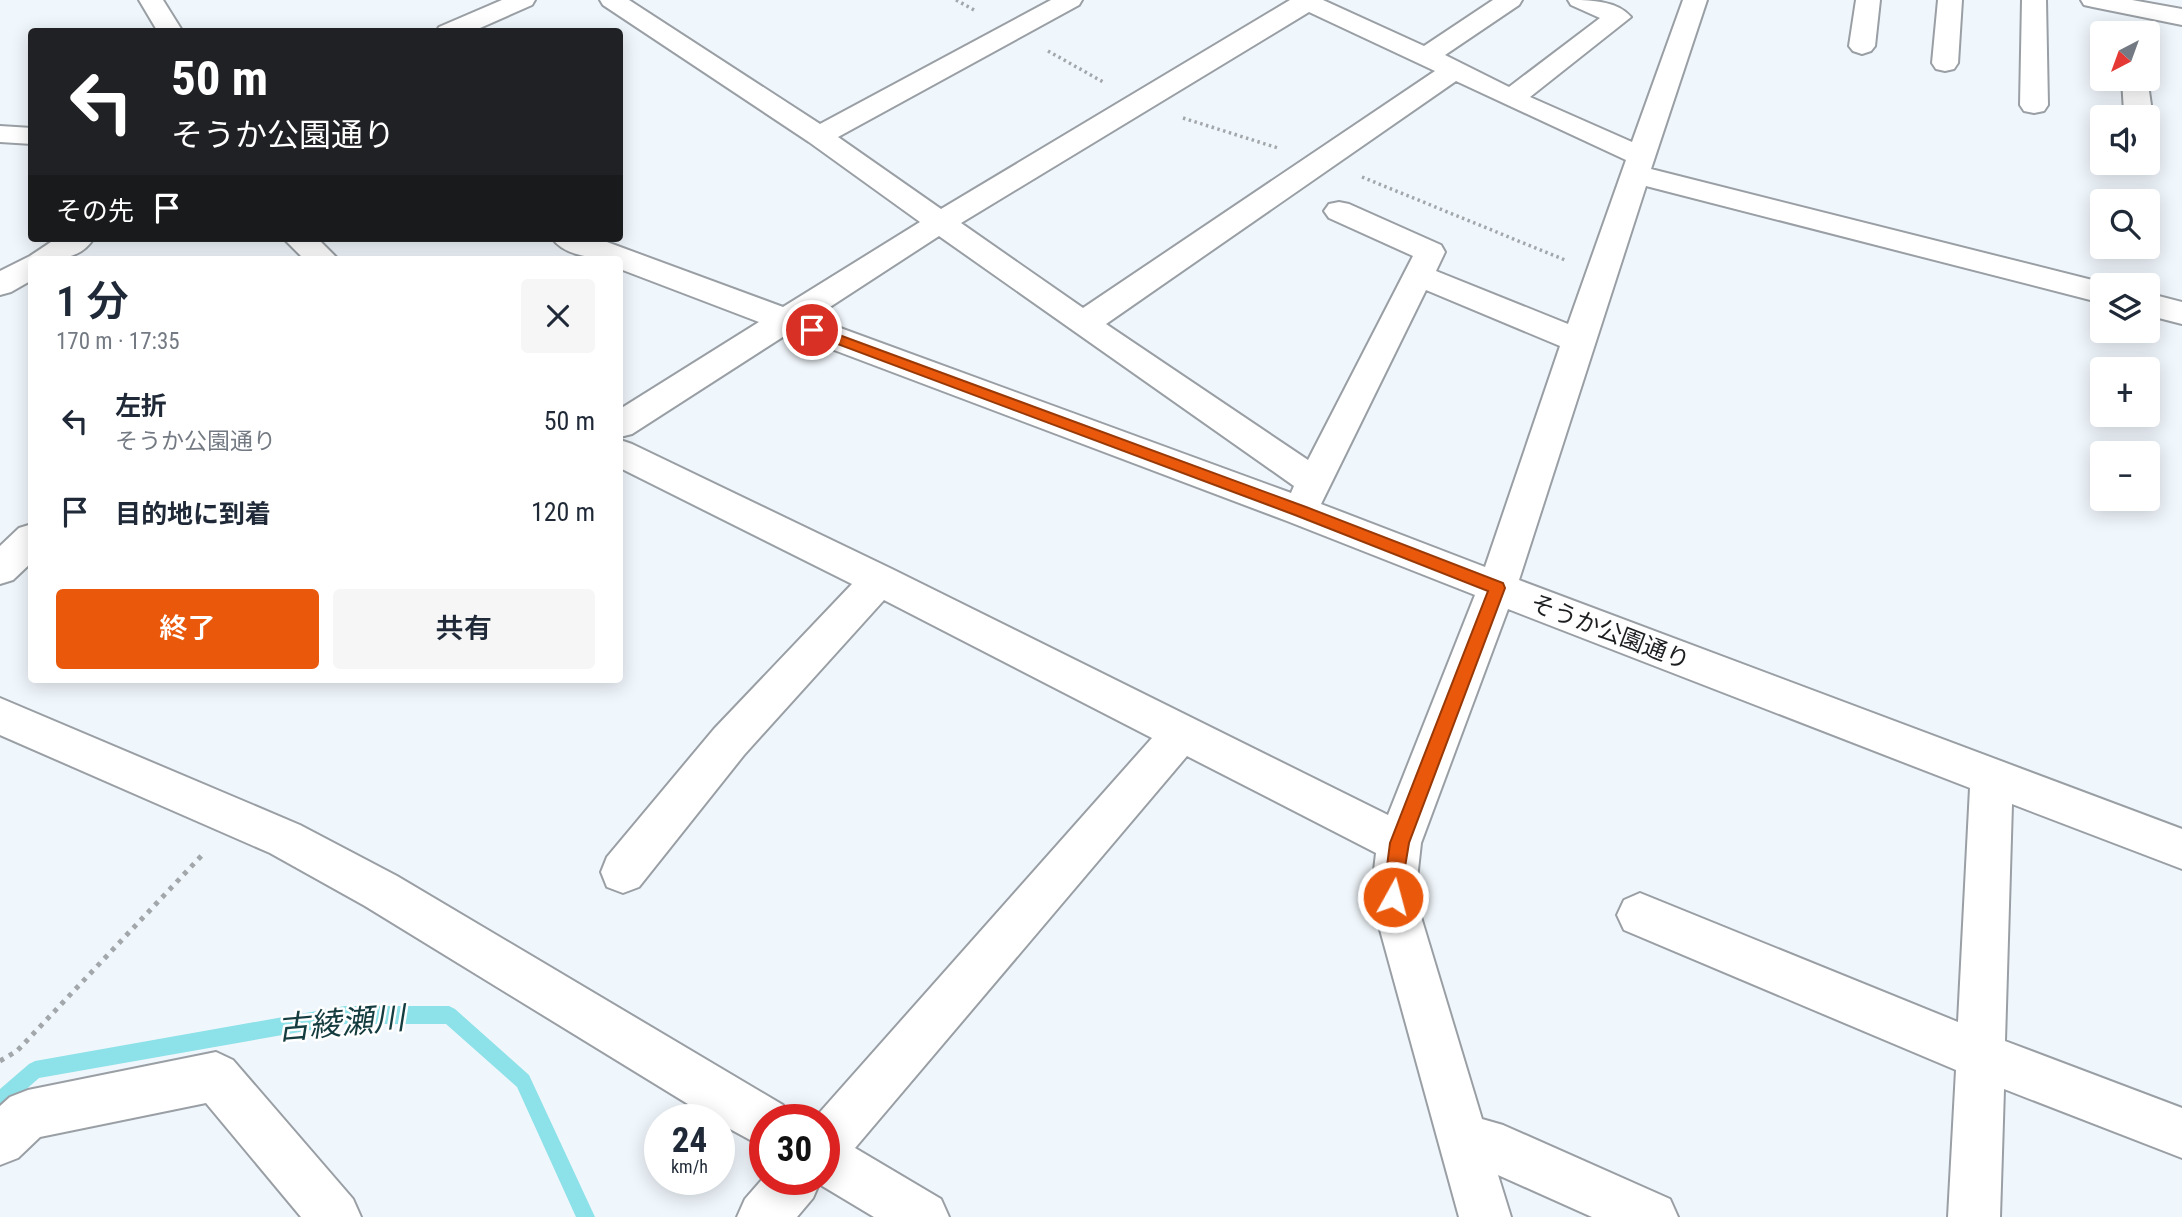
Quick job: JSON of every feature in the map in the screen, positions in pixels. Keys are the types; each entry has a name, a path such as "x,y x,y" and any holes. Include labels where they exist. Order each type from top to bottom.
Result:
{"street":[{"path":"151,0 168,28"},
{"path":"457,28 523,0"},
{"path":"612,0 819,136 1083,324 1307,496 1430,252 1339,211"},
{"path":"819,136 1068,0"},
{"path":"1426,56 1510,0"},
{"path":"1511,99 1618,17 1580,0"},
{"path":"1485,1217 1393,897 1399,843 1497,588 1695,0"},
{"path":"1862,46 1868,0"},
{"path":"1945,63 1950,0"},
{"path":"2034,0 2034,104"},
{"path":"2093,0 2182,17"},
{"path":"623,423 939,223 1314,2 1638,165 2090,290"},
{"path":"2129,7 2130,21"},
{"path":"1083,324 1453,71"},
{"path":"0,134 28,136"},
{"path":"49,256 72,242"},
{"path":"303,242 319,256"},
{"name":"そうか公園通り","path":"578,242 615,256"},
{"name":"そうか公園通り","path":"623,259 787,320 1307,496 1497,588 2182,849"},
{"path":"0,285 28,268"},
{"path":"1418,275 1578,341"},
{"path":"2160,307 2182,313"},
{"path":"623,454 879,580 1399,843"},
{"path":"0,569 28,542"},
{"path":"622,872 729,741 879,580"},
{"path":"0,716 285,839 381,891 749,1113"},
{"path":"840,1128 1181,734"},
{"path":"1974,1217 1992,776"},
{"path":"1640,915 1981,1056 2182,1133"},
{"path":"0,1140 28,1115 216,1077 335,1217"},
{"path":"1466,1150 1485,1143 1652,1217"},
{"path":"840,1168 923,1217"},
{"path":"763,1217 782,1195"}],"path":[{"path":"956,0 1142,103 1321,161 1574,264"},
{"path":"0,1061 17,1051 236,819"}],"waterway":[{"name":"古綾瀬川","path":"0,1101 35,1070 345,1015 449,1015 523,1081 586,1217"}],"route":[{"path":"812,330 1300,511 1497,588 1399,843 1393,897"}]}
